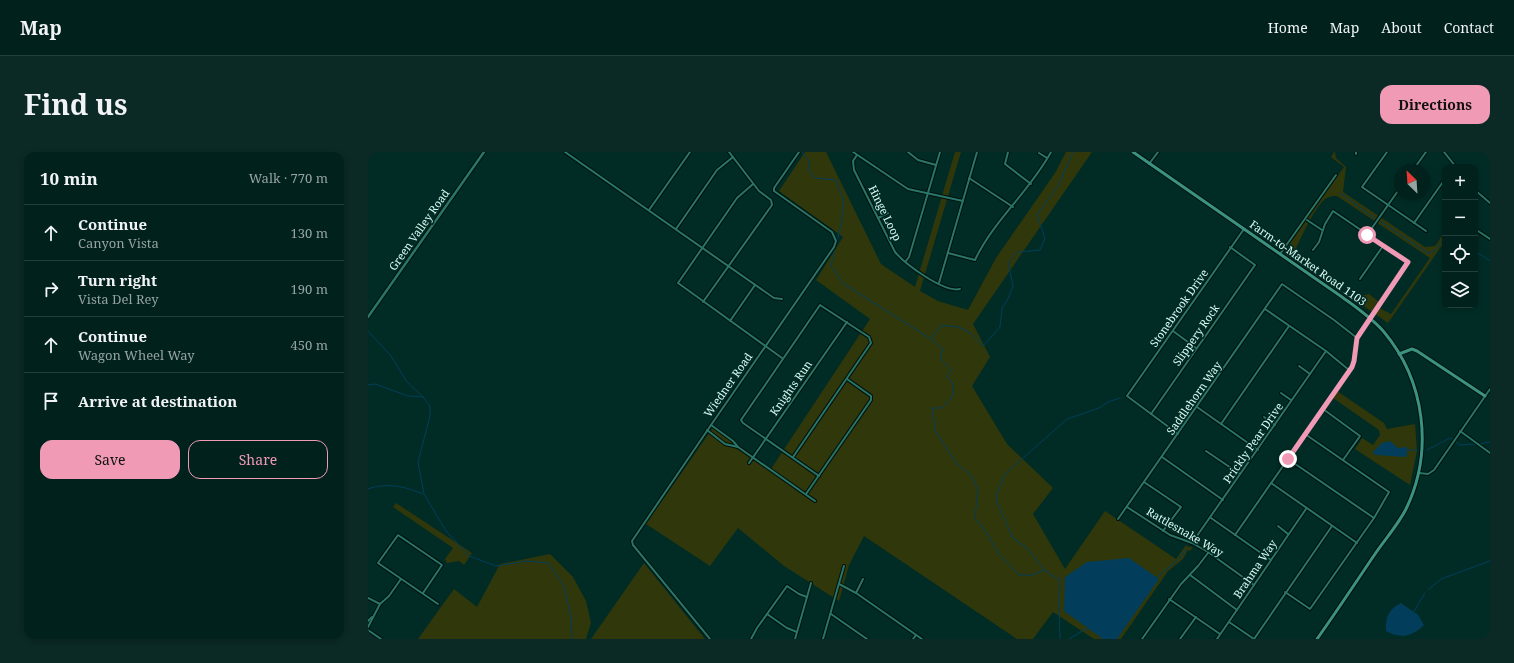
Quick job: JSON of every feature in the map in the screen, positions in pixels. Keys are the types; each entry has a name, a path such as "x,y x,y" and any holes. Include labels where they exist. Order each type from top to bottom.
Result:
{"main road":[{"name":"Farm-to-Market Road 1103","path":"1133,152 1370,318 1385,334 1399,354 1412,380 1422,417 1422,445 1419,473 1408,503 1401,516 1317,639"},
{"path":"1399,354 1412,349 1417,350 1485,396"}],"street":[{"name":"Green Valley Road","path":"368,317 484,152"},
{"path":"565,152 728,267 774,298 782,300"},
{"path":"649,210 690,152"},
{"path":"703,302 772,205 771,200 759,191 729,152"},
{"name":"Wiedner Road","path":"710,639 633,545 632,541 833,249 836,241 834,234 774,191 774,188 799,152"},
{"path":"853,152 908,189 963,200"},
{"path":"908,152 918,160 936,165"},
{"path":"906,261 909,257 940,152"},
{"path":"939,284 977,152"},
{"path":"1008,152 1005,164 1031,184"},
{"path":"948,253 975,260 986,240 1031,184 1051,152"},
{"path":"1149,164 1158,152"},
{"path":"1387,152 1362,187 1426,231"},
{"path":"1417,164 1426,152"},
{"path":"1444,152 1453,164"},
{"path":"1039,153 1047,158"},
{"name":"Hinge Loop","path":"857,155 853,161 854,170 895,252 939,284 948,289 960,289"},
{"path":"676,229 717,170 733,157"},
{"path":"1280,254 1336,175"},
{"path":"970,178 1012,207"},
{"path":"1414,223 1442,183"},
{"path":"753,184 737,198 678,284 782,358"},
{"path":"1478,193 1490,203"},
{"path":"1367,235 1394,196"},
{"path":"1235,535 1349,370 1354,361 1357,338 1408,262 1333,212 1322,230 1319,242 1313,250"},
{"path":"878,218 888,213"},
{"path":"1307,220 1322,230"},
{"name":"Stonebrook Drive","path":"1151,414 1127,396 1244,229"},
{"path":"1478,231 1490,239"},
{"path":"1360,279 1383,245"},
{"name":"Slippery Rock","path":"1151,414 1255,265 1230,247"},
{"name":"Saddlehorn Way","path":"1118,519 1282,284 1357,338"},
{"path":"730,321 755,285"},
{"path":"793,457 869,347 871,340 869,337 820,305 741,418 743,423 820,476"},
{"path":"1265,309 1326,351 1349,370"},
{"name":"Knights Run","path":"749,463 846,322"},
{"path":"1221,424 1289,326"},
{"path":"1173,331 1197,348"},
{"name":"Prickly Pear Drive","path":"1192,543 1211,518 1326,351"},
{"path":"1298,366 1310,374"},
{"path":"806,494 820,476 871,400 871,396 847,379"},
{"path":"1419,473 1431,473 1490,388"},
{"path":"1281,393 1292,400"},
{"path":"1197,407 1258,450"},
{"path":"1323,409 1360,436 1343,460"},
{"path":"1151,414 1178,434"},
{"path":"1264,417 1275,425"},
{"path":"711,425 753,458 815,501"},
{"path":"707,430 722,443 738,447"},
{"path":"1460,431 1490,452"},
{"path":"1285,592 1310,609 1374,518 1389,492 1305,434"},
{"path":"1206,450 1240,474"},
{"path":"1162,457 1223,500"},
{"path":"1288,459 1374,518"},
{"path":"1144,482 1181,507 1163,531"},
{"path":"1271,483 1356,543"},
{"name":"Rattlesnake Way","path":"1127,507 1170,536 1192,543 1208,552 1254,585"},
{"name":"Brahma Way","path":"1216,639 1306,508"},
{"path":"1211,518 1271,560"},
{"path":"1278,526 1289,534"},
{"path":"1229,622 1254,639 1332,526"},
{"path":"423,593 442,565 398,535 378,563 438,604"},
{"path":"1142,639 1169,599 1208,552"},
{"path":"823,639 844,566"},
{"path":"1190,575 1237,610"},
{"path":"856,593 863,578"},
{"path":"381,639 368,628 372,617 380,604 389,596 401,579"},
{"path":"795,639 811,582"},
{"path":"839,584 856,593 922,639"},
{"path":"751,639 787,586 798,594 807,597"},
{"path":"368,598 380,604"},
{"path":"1169,599 1220,634"},
{"path":"767,614 787,628 797,632"},
{"path":"831,614 867,639"},
{"path":"368,621 372,617"},
{"path":"1180,639 1196,617"},
{"path":"913,639 916,635"}],"green space":[{"path":"805,152 826,152 881,264 915,287 955,152 961,152 920,291 938,301 968,310 996,258 1055,173 1066,152 1092,152 973,324 990,357 972,386 1007,444 1053,488 1033,514 1065,569 1105,511 1176,559 1186,545 1188,547 1193,547 1190,551 1188,550 1183,559 1168,571 1121,639 1094,639 1053,612 1033,639 1017,639 864,536 849,565 839,601 784,566 738,528 710,566 646,524 714,426 771,469 870,319 816,280 843,237 779,191"},
{"path":"1335,152 1336,158 1346,167 1343,192 1425,247 1435,246 1442,236 1442,245 1388,323 1352,298 1369,294 1378,301 1381,309 1391,314 1430,258 1337,196 1327,198 1318,207 1293,255 1285,249 1344,167 1331,157"},
{"path":"1337,391 1384,423 1387,429 1415,424 1417,451 1410,485 1355,449 1362,438 1373,445 1380,435 1379,430 1333,398"},
{"path":"396,503 472,553 464,565 459,561 447,563 445,559 453,548 393,507"},
{"path":"550,554 573,577 586,601 591,623 586,639 418,639 454,589 477,607 500,564"},
{"path":"644,563 705,639 591,639"}],"water":[{"path":"1390,441 1398,448 1407,447 1407,456 1377,455 1372,453 1382,443"},
{"path":"1129,558 1159,579 1117,639 1103,639 1064,611 1065,577 1087,562"},
{"path":"1401,603 1418,615 1424,625 1415,632 1406,636 1391,634 1386,631 1386,622 1389,614 1393,608"}],"waterway":[{"path":"802,152 810,162 808,170 815,178 836,180 843,199 842,220 837,242"},
{"path":"932,338 940,326 954,326 969,332 983,346 1000,327 1002,308 1007,301 1013,286 1008,263 1018,252 1040,250 1045,238 1037,215 1059,184 1073,152"},
{"path":"1340,193 1376,219"},
{"path":"1380,221 1428,253 1431,253 1436,249 1442,241"},
{"path":"835,247 831,266 844,284 931,339 943,349 940,358 951,370 947,377 953,383 953,396 942,408 932,408 936,432 957,464 972,476 978,490 975,518 986,532 999,554 1019,575 1032,575 1044,570 1060,580 1060,639"},
{"path":"1478,253 1490,261"},
{"path":"368,331 391,356 407,382 430,406 430,416 418,462 424,494 446,531 469,556 496,566 527,561 548,563 564,586 571,618 572,639"},
{"path":"368,385 375,384 408,396 423,397"},
{"path":"1044,570 1027,548 1013,538 998,505 996,496 1005,474 1067,419 1099,408 1108,402 1120,398"},
{"path":"1427,450 1450,438 1452,439"},
{"path":"1456,442 1460,445 1476,444"},
{"path":"1479,444 1490,442"},
{"path":"1407,450 1417,450"},
{"path":"368,489 382,486 396,486 423,494"},
{"path":"1157,577 1182,556 1186,549"},
{"path":"1428,590 1441,579 1490,561"},
{"path":"1413,613 1425,593"},
{"path":"1069,639 1084,630 1089,629"}],"route":[{"path":"1288,459 1352,367 1357,338 1408,262 1367,235"}]}
